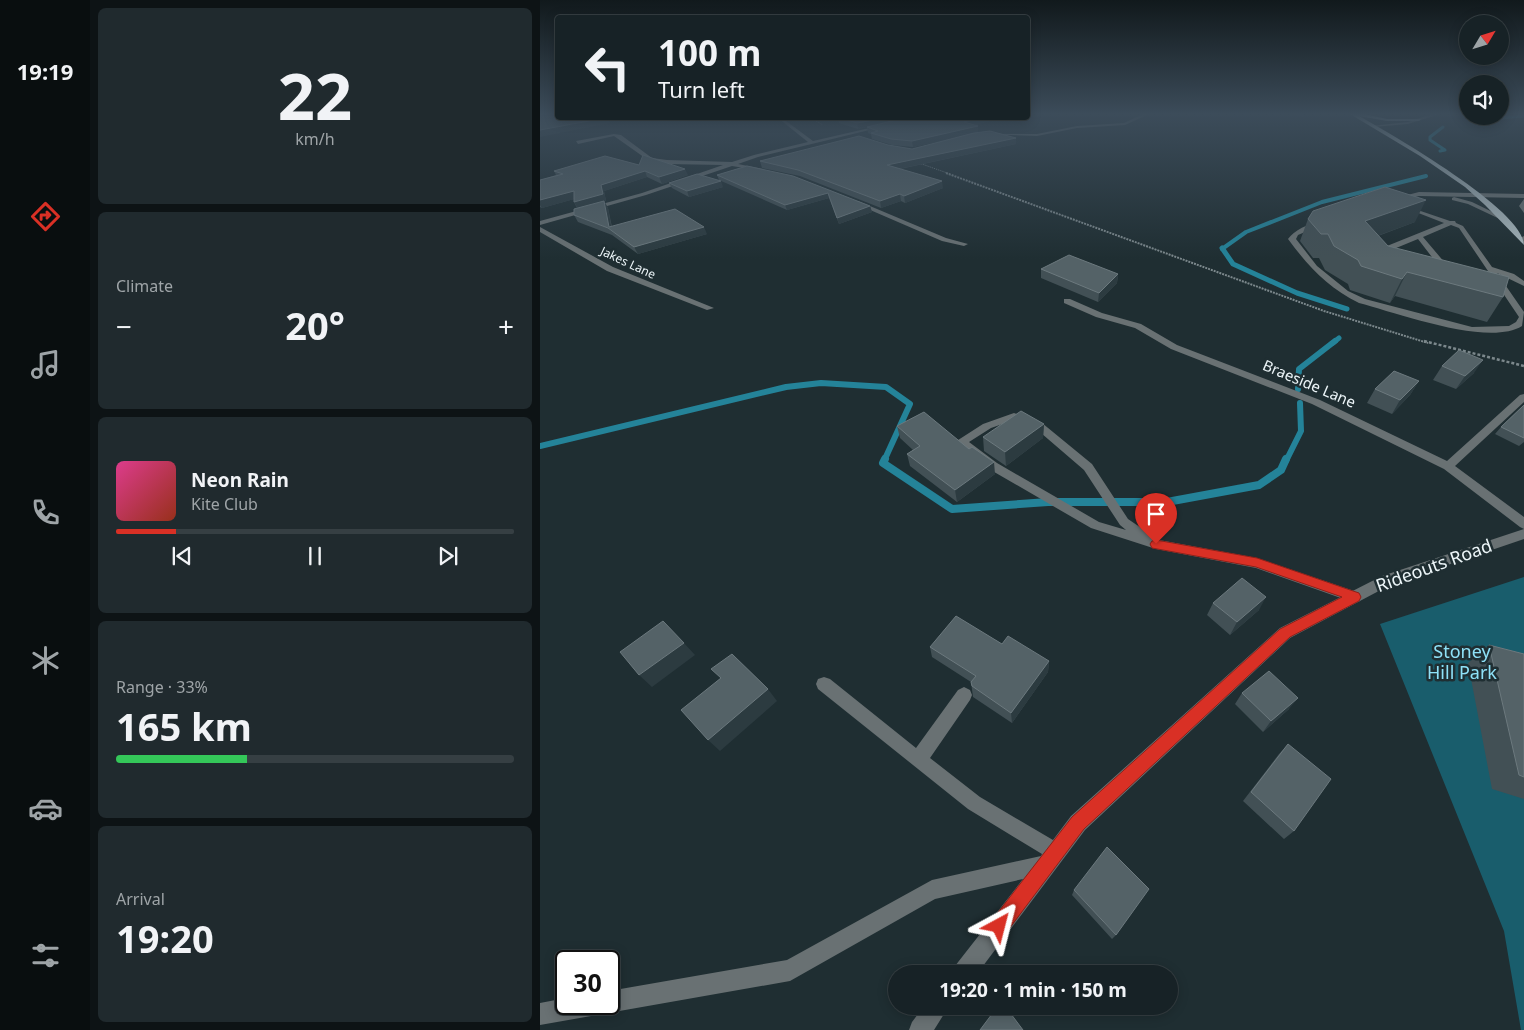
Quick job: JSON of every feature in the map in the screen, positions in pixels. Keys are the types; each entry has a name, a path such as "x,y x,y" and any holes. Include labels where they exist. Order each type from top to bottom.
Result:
{"main road":[{"path":"1431,162 1478,194 1506,220 1524,241"}],"street":[{"path":"669,162 731,164 769,172"},
{"path":"540,223 644,194 738,162"},
{"path":"1445,194 1455,191 1460,186 1458,179"},
{"path":"1419,194 1443,196 1470,203 1506,220"},
{"path":"1325,222 1295,234 1292,239 1314,268 1345,294 1362,301 1472,330 1511,329 1522,326 1522,317 1464,230 1453,222 1390,201 1419,194 1524,196"},
{"path":"850,199 944,240 964,244"},
{"path":"1524,201 1522,206 1524,211"},
{"path":"1389,260 1382,256 1380,252 1453,222"},
{"name":"Jakes Lane","path":"540,229 610,269 710,308"},
{"path":"1419,236 1454,278 1436,274"},
{"path":"1489,268 1511,276 1524,284"},
{"path":"1492,284 1502,285"},
{"name":"Braeside Lane","path":"1067,301 1099,315 1138,326 1174,347 1316,402 1448,466 1524,524"},
{"path":"1448,466 1524,398"},
{"path":"1156,544 1124,522 1088,467 1038,425 1014,416 988,426 962,442 993,466 1095,526 1156,544 1257,563 1355,597"},
{"name":"Rideouts Road","path":"970,965 1078,823 1285,633 1387,580 1524,534"},
{"path":"824,684 974,803 1052,858"},
{"path":"918,760 964,695"},
{"path":"620,1000 790,970 932,890 1052,858"},
{"path":"540,1014 555,1011"},
{"path":"920,1030 931,1015"}],"path":[{"path":"919,163 1324,311 1426,342 1524,366"}],"green space":[{"name":"Stoney Hill Park","path":"1524,577 1524,1030 1521,1030 1504,931 1380,624"}],"building":[{"path":"584,162 628,162 639,165 640,162 664,162 685,169 659,177 645,171 601,185 603,194 574,202 574,191 540,200 540,180 563,174 554,171"},
{"path":"765,162 901,162 887,165 942,181 904,196 900,194 880,201 798,170"},
{"path":"747,166 793,176 870,206 837,218 828,193 785,205 717,175"},
{"path":"697,174 721,181 687,191 669,183"},
{"path":"1385,187 1426,200 1365,221 1388,246 1509,277 1503,297 1407,272 1402,279 1361,266 1358,260 1334,246 1328,234 1321,234 1308,219 1313,211"},
{"path":"604,201 609,227 675,209 704,227 634,247 608,228 574,215 574,209"},
{"path":"1069,255 1118,274 1099,293 1041,269"},
{"path":"1459,350 1483,360 1465,376 1442,366"},
{"path":"1394,371 1419,381 1400,400 1375,389"},
{"path":"1524,405 1524,438 1501,427"},
{"path":"1021,411 1044,424 1005,452 983,437"},
{"path":"924,412 969,449 972,447 994,462 955,490 907,454 920,446 897,426"},
{"path":"1242,578 1266,597 1237,622 1213,603"},
{"path":"956,616 1002,644 1008,636 1049,661 1011,713 972,686 971,682 976,676 930,647"},
{"path":"663,621 684,643 639,675 620,652"},
{"path":"1489,645 1524,654 1524,777 1519,775"},
{"path":"732,654 768,689 708,740 681,710 721,678 711,669"},
{"path":"1269,671 1298,698 1271,721 1242,693"},
{"path":"1288,744 1331,779 1294,831 1251,792"},
{"path":"1107,847 1149,889 1116,935 1074,890"},
{"path":"991,1015 1012,1015 1023,1030 980,1030"}],"waterway":[{"path":"1222,249 1246,232 1322,202 1426,176"},
{"path":"1222,249 1233,264 1297,293 1347,309"},
{"path":"1333,343 1339,338"},
{"path":"1298,389 1299,369 1335,341"},
{"path":"540,446 786,387 821,383 886,387 910,404 884,461"},
{"path":"1286,461 1301,431 1300,403"},
{"path":"884,461 883,463 952,509 1048,502 1167,502 1259,485 1281,470 1286,459"}],"route":[{"path":"999,926 1078,823 1092,810 1285,633 1355,597 1257,563 1156,544"}]}
